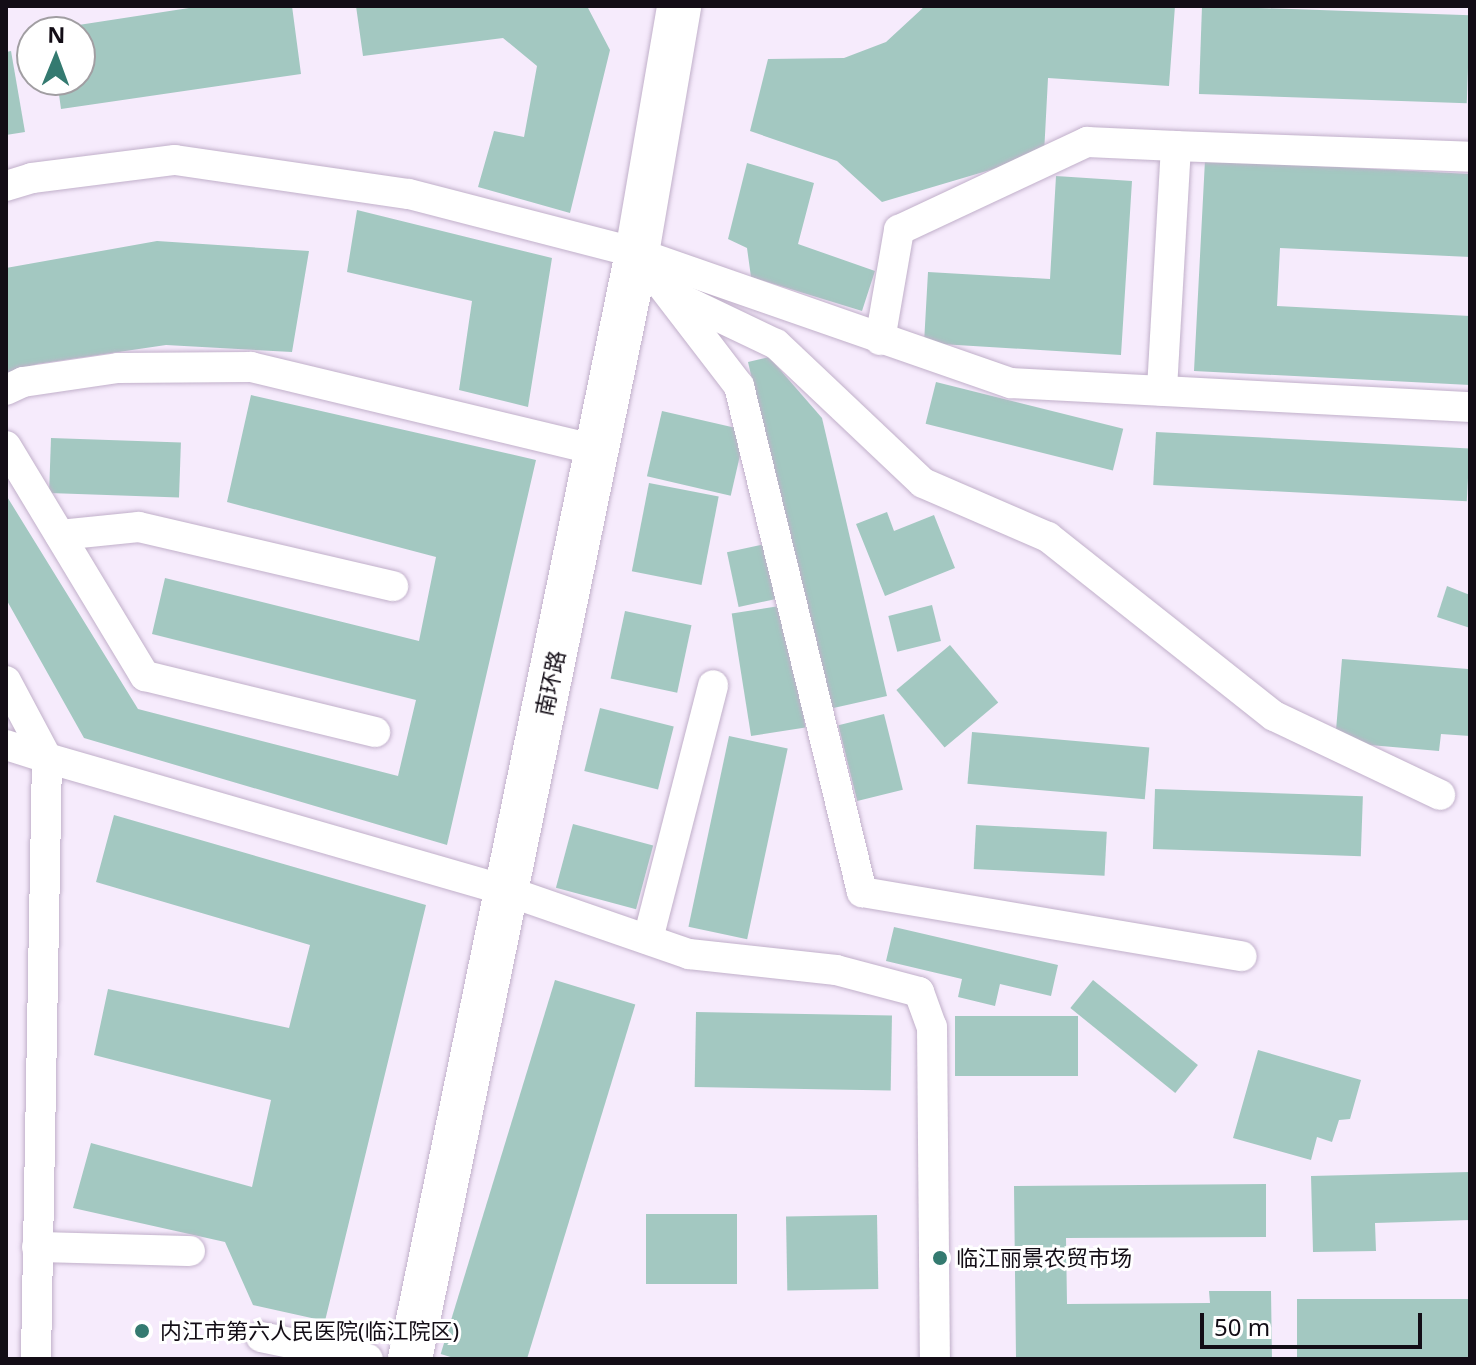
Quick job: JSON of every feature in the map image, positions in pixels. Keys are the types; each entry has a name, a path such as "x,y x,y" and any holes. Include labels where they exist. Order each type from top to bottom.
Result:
{"main road":[{"name":"南环路","path":"387,1359 495,887 626,250 658,8"},
{"name":"南环路","path":"410,1359 495,887"}],"street":[{"path":"880,340 899,230 1087,142 1470,157"},
{"path":"1162,391 1176,146"},
{"path":"6,186 32,178 175,160 409,194 626,250 1011,383 1470,407"},
{"path":"626,250 666,291 739,386 862,892 1242,956"},
{"path":"666,291 776,344 923,483 1048,537 1274,716 1440,795"},
{"path":"6,390 23,382 118,368 251,367 586,447"},
{"path":"6,446 145,676 375,732"},
{"path":"60,535 139,527 393,586"},
{"path":"6,681 47,758 36,1359"},
{"path":"648,939 713,685"},
{"path":"6,745 495,887 689,954 836,970 919,992 932,1027 935,1359"},
{"path":"37,1247 190,1251"},
{"path":"261,1337 368,1359"}],"building":[{"path":"202,6 292,6 301,74 61,109 59,96 96,96 96,22"},
{"path":"356,6 587,6 610,50 570,213 478,187 494,131 524,137 537,66 503,38 363,56"},
{"path":"925,6 1175,6 1169,86 1048,78 1044,154 882,202 837,161 750,131 768,59 844,58 886,42"},
{"path":"1202,6 1470,15 1467,103 1199,94"},
{"path":"11,51 16,96 19,96 25,132 6,135 6,52"},
{"path":"1205,160 1470,174 1470,257 1280,248 1277,306 1470,316 1470,385 1194,371"},
{"path":"747,163 814,183 798,244 875,271 862,311 751,277 747,248 728,239"},
{"path":"1056,176 1132,181 1121,355 924,343 928,272 1050,279"},
{"path":"357,210 552,258 528,407 459,390 472,301 347,272"},
{"path":"157,241 309,251 292,352 166,345 37,364 6,375 6,268"},
{"path":"769,357 822,418 887,696 829,709 748,362"},
{"path":"936,382 1123,429 1113,470 926,424"},
{"path":"251,395 536,460 447,845 84,738 6,599 6,495 138,709 398,776 416,700 152,634 165,578 419,641 436,557 227,502"},
{"path":"662,411 746,430 731,496 647,476"},
{"path":"1156,432 1470,448 1467,501 1153,485"},
{"path":"51,438 181,443 179,498 49,493"},
{"path":"649,483 719,497 702,585 632,571"},
{"path":"887,512 894,531 934,515 955,568 885,596 856,524"},
{"path":"770,543 782,598 739,607 727,552"},
{"path":"1447,586 1470,595 1470,628 1437,617"},
{"path":"786,605 805,727 751,736 732,614"},
{"path":"932,605 941,641 897,652 888,616"},
{"path":"625,611 692,625 677,693 611,678"},
{"path":"950,645 998,702 945,747 896,690"},
{"path":"1342,659 1468,669 1470,736 1441,734 1439,751 1335,742"},
{"path":"600,708 674,726 658,789 584,771"},
{"path":"884,714 903,790 857,801 838,725"},
{"path":"972,732 1149,748 1145,799 967,784"},
{"path":"729,736 788,748 747,939 688,927"},
{"path":"1155,789 1363,796 1361,856 1153,849"},
{"path":"114,815 426,905 325,1321 253,1305 225,1242 73,1208 91,1143 252,1187 271,1100 94,1055 108,989 289,1028 310,945 96,882"},
{"path":"573,824 653,845 636,909 556,888"},
{"path":"976,825 1107,832 1105,876 974,869"},
{"path":"894,927 1058,965 1051,996 1000,984 995,1006 958,997 962,979 886,961"},
{"path":"555,980 635,1005 527,1359 457,1359 441,1354"},
{"path":"1093,980 1198,1065 1175,1093 1070,1008"},
{"path":"696,1012 892,1015 891,1090 695,1087"},
{"path":"955,1016 1078,1016 1078,1076 955,1076"},
{"path":"1258,1050 1361,1080 1350,1119 1339,1120 1332,1142 1317,1137 1311,1160 1233,1138"},
{"path":"1470,1172 1470,1220 1375,1223 1376,1251 1313,1252 1311,1176"},
{"path":"1266,1184 1266,1237 1066,1238 1067,1304 1210,1303 1209,1291 1271,1291 1272,1359 1016,1359 1014,1186"},
{"path":"646,1214 737,1214 737,1284 646,1284"},
{"path":"877,1215 878,1289 787,1291 786,1217"},
{"path":"1297,1299 1470,1299 1470,1359 1297,1359"}],"place":[{"name":"临江丽景农贸市场","path":"940,1258"},
{"name":"内江市第六人民医院(临江院区)","path":"142,1331"}]}
